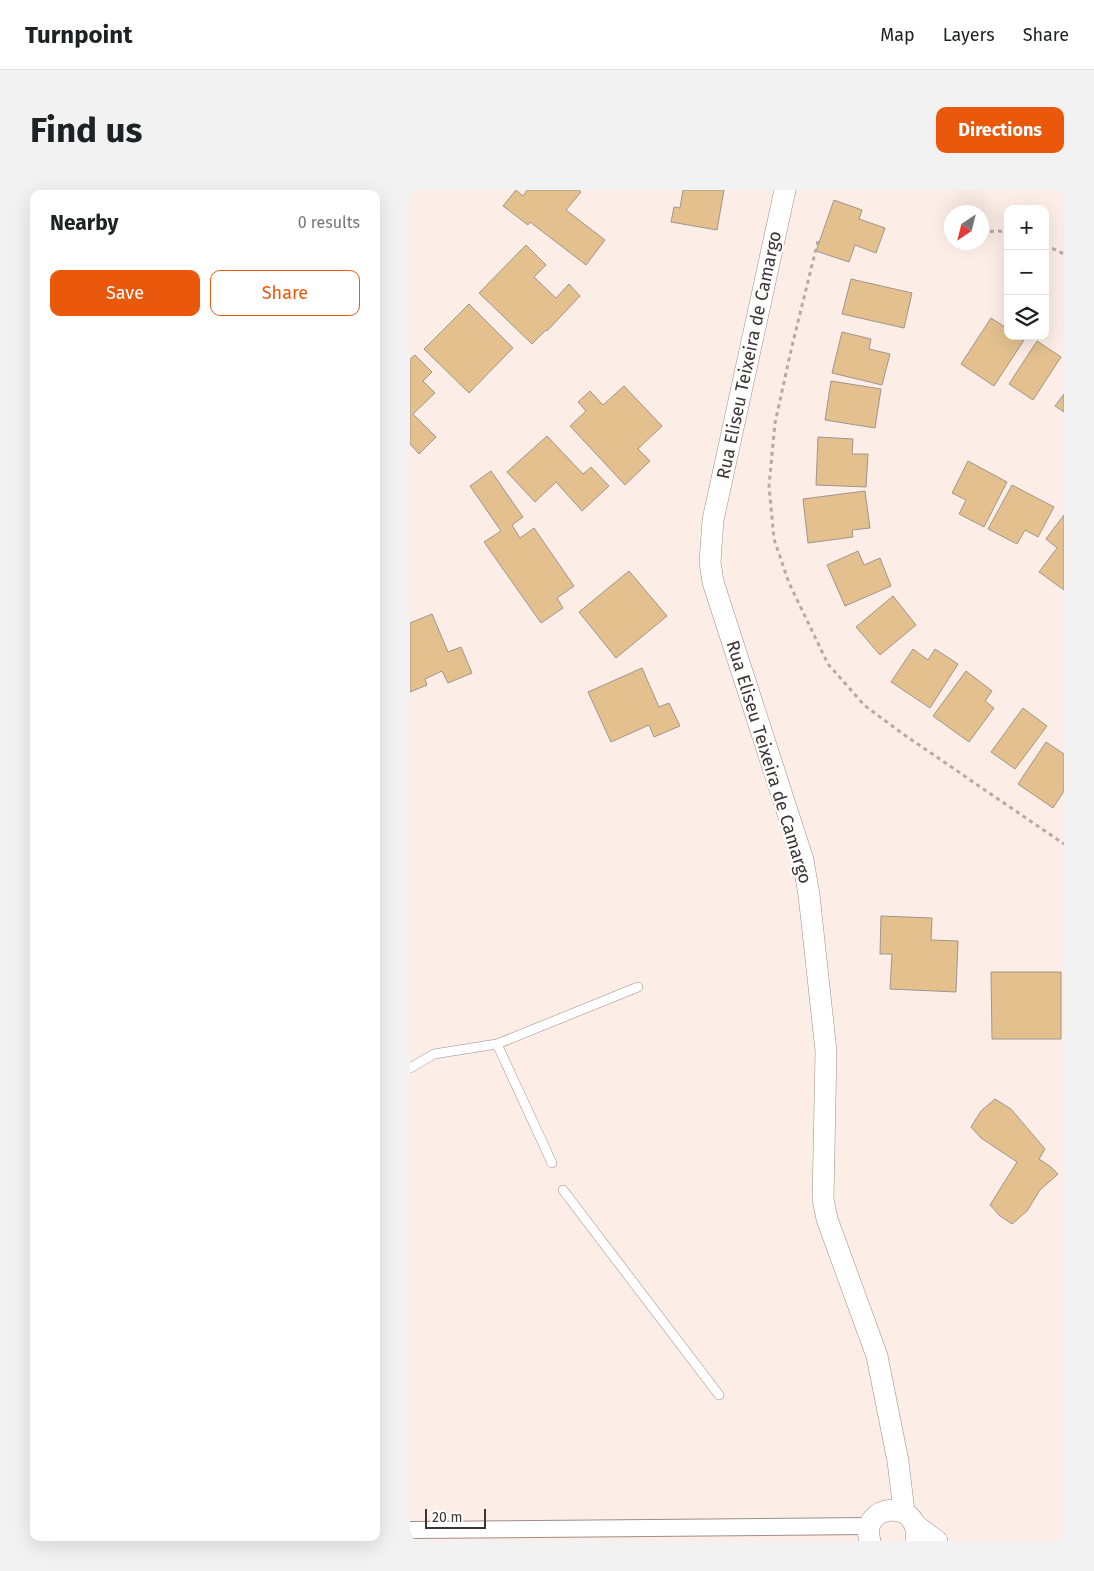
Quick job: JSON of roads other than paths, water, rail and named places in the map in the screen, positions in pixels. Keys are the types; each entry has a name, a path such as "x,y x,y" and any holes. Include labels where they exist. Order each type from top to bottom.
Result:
{"street":[{"name":"Rua Eliseu Teixeira de Camargo","path":"785,190 713,520 710,562 713,582 803,860 809,895 826,1051 823,1199 827,1219 877,1356 911,1525"},
{"path":"410,1530 870,1534 873,1519 879,1513 895,1509 911,1525 937,1541"}],"lane":[{"path":"410,1068 434,1054 497,1044 638,987"},
{"path":"497,1044 552,1163"},
{"path":"563,1190 720,1394"}]}
